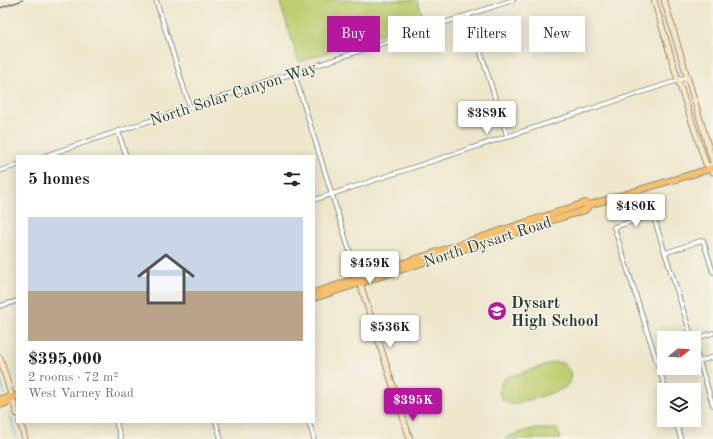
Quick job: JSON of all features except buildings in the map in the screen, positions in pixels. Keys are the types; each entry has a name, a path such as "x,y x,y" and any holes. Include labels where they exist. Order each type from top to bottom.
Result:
{"main road":[{"path":"654,0 678,80 706,164 713,169"},
{"path":"664,0 713,162 713,169"},
{"name":"North Dysart Road","path":"315,293 587,208 627,194 713,169"},
{"name":"North Dysart Road","path":"315,298 359,280 567,209 572,210 587,208"},
{"path":"359,280 410,439"},
{"path":"0,358 15,397"},
{"path":"0,399 15,397"},
{"path":"0,405 15,397"},
{"path":"20,423 25,439"}],"street":[{"path":"156,0 190,108"},
{"name":"North Solar Canyon Way","path":"47,155 513,0"},
{"path":"469,15 507,136"},
{"path":"294,73 359,280"},
{"path":"315,200 688,77"},
{"path":"118,131 126,155"},
{"path":"0,171 16,165"},
{"path":"627,194 636,220"},
{"path":"657,361 614,227 653,214 691,331"},
{"path":"665,253 703,240 713,272"},
{"path":"1,306 16,301"},
{"path":"701,336 713,333"},
{"path":"701,361 713,357"},
{"path":"701,368 713,405"},
{"path":"116,423 121,439"},
{"path":"216,423 222,439"},
{"path":"309,423 314,439"},
{"path":"677,427 681,439"}],"green space":[{"path":"279,0 417,0 422,16 388,16 388,32 380,35 380,16 327,16 327,52 329,52 299,62"},
{"path":"555,362 563,363 570,371 570,380 564,388 538,398 514,404 503,400 499,393 499,389 505,378"},
{"path":"532,429 557,429 561,439 505,439 506,437"}],"waterway":[{"path":"364,264 365,269"},
{"path":"0,380 5,394"},
{"path":"9,413 17,439"}],"railway":[{"path":"0,8 23,0"}],"place":[{"name":"Dysart High School","path":"497,311"}]}
